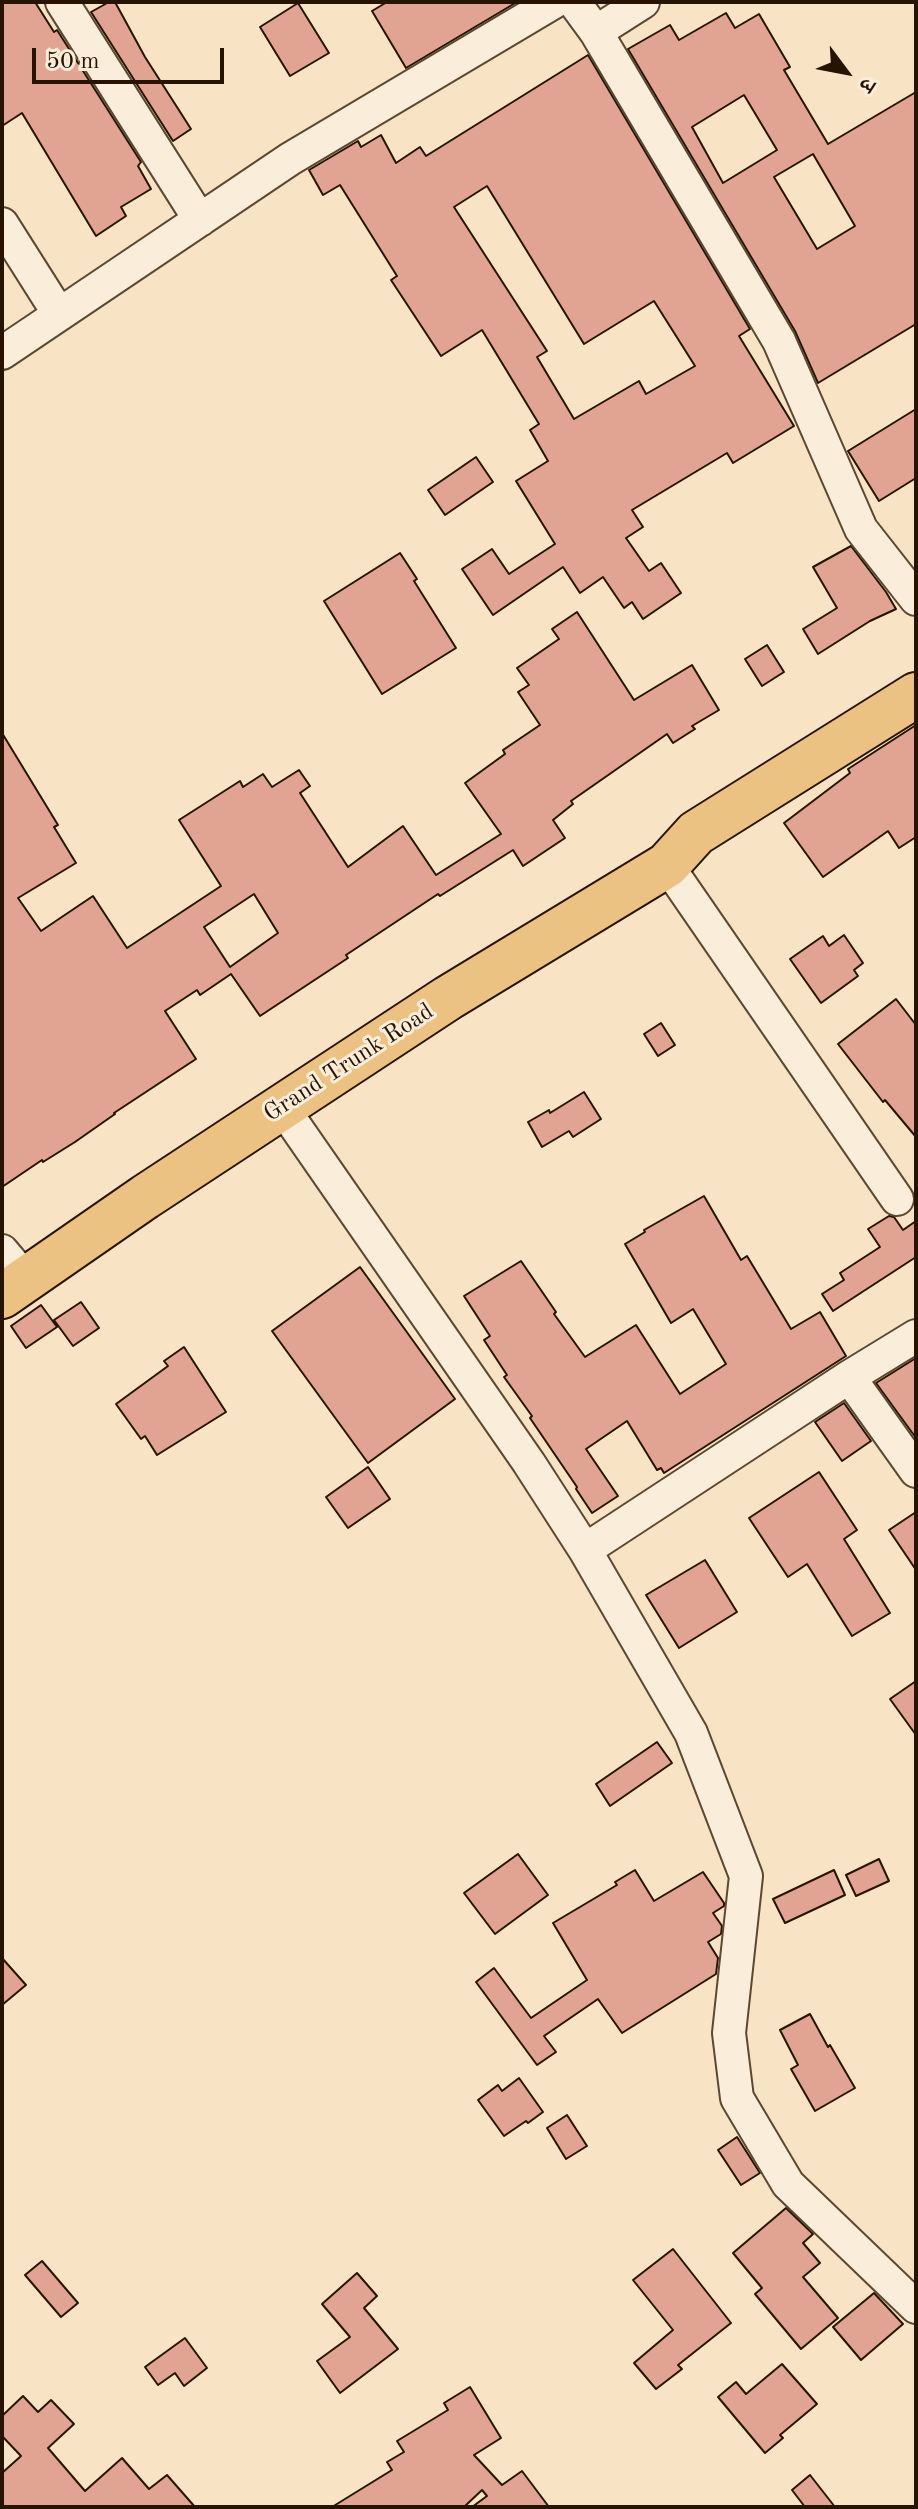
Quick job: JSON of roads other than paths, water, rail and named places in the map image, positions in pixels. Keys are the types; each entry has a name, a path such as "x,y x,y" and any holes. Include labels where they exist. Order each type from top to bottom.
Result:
{"highway":[{"name":"Grand Trunk Road","path":"5,1270 282,1107 916,695"},
{"name":"Grand Trunk Road","path":"5,1270 270,1087 652,841 682,849"}],"street":[{"path":"62,2 200,220"},
{"path":"2,353 290,159 554,2"},
{"path":"574,2 596,32 779,341 861,529 916,599"},
{"path":"596,32 643,2"},
{"path":"2,224 59,314"},
{"path":"682,849 897,1199"},
{"path":"282,1107 529,1463 585,1550 691,1733 746,1876 729,2033 737,2098 788,2184 916,2307"},
{"path":"585,1550 916,1336"},
{"path":"849,1377 916,1471"}]}
